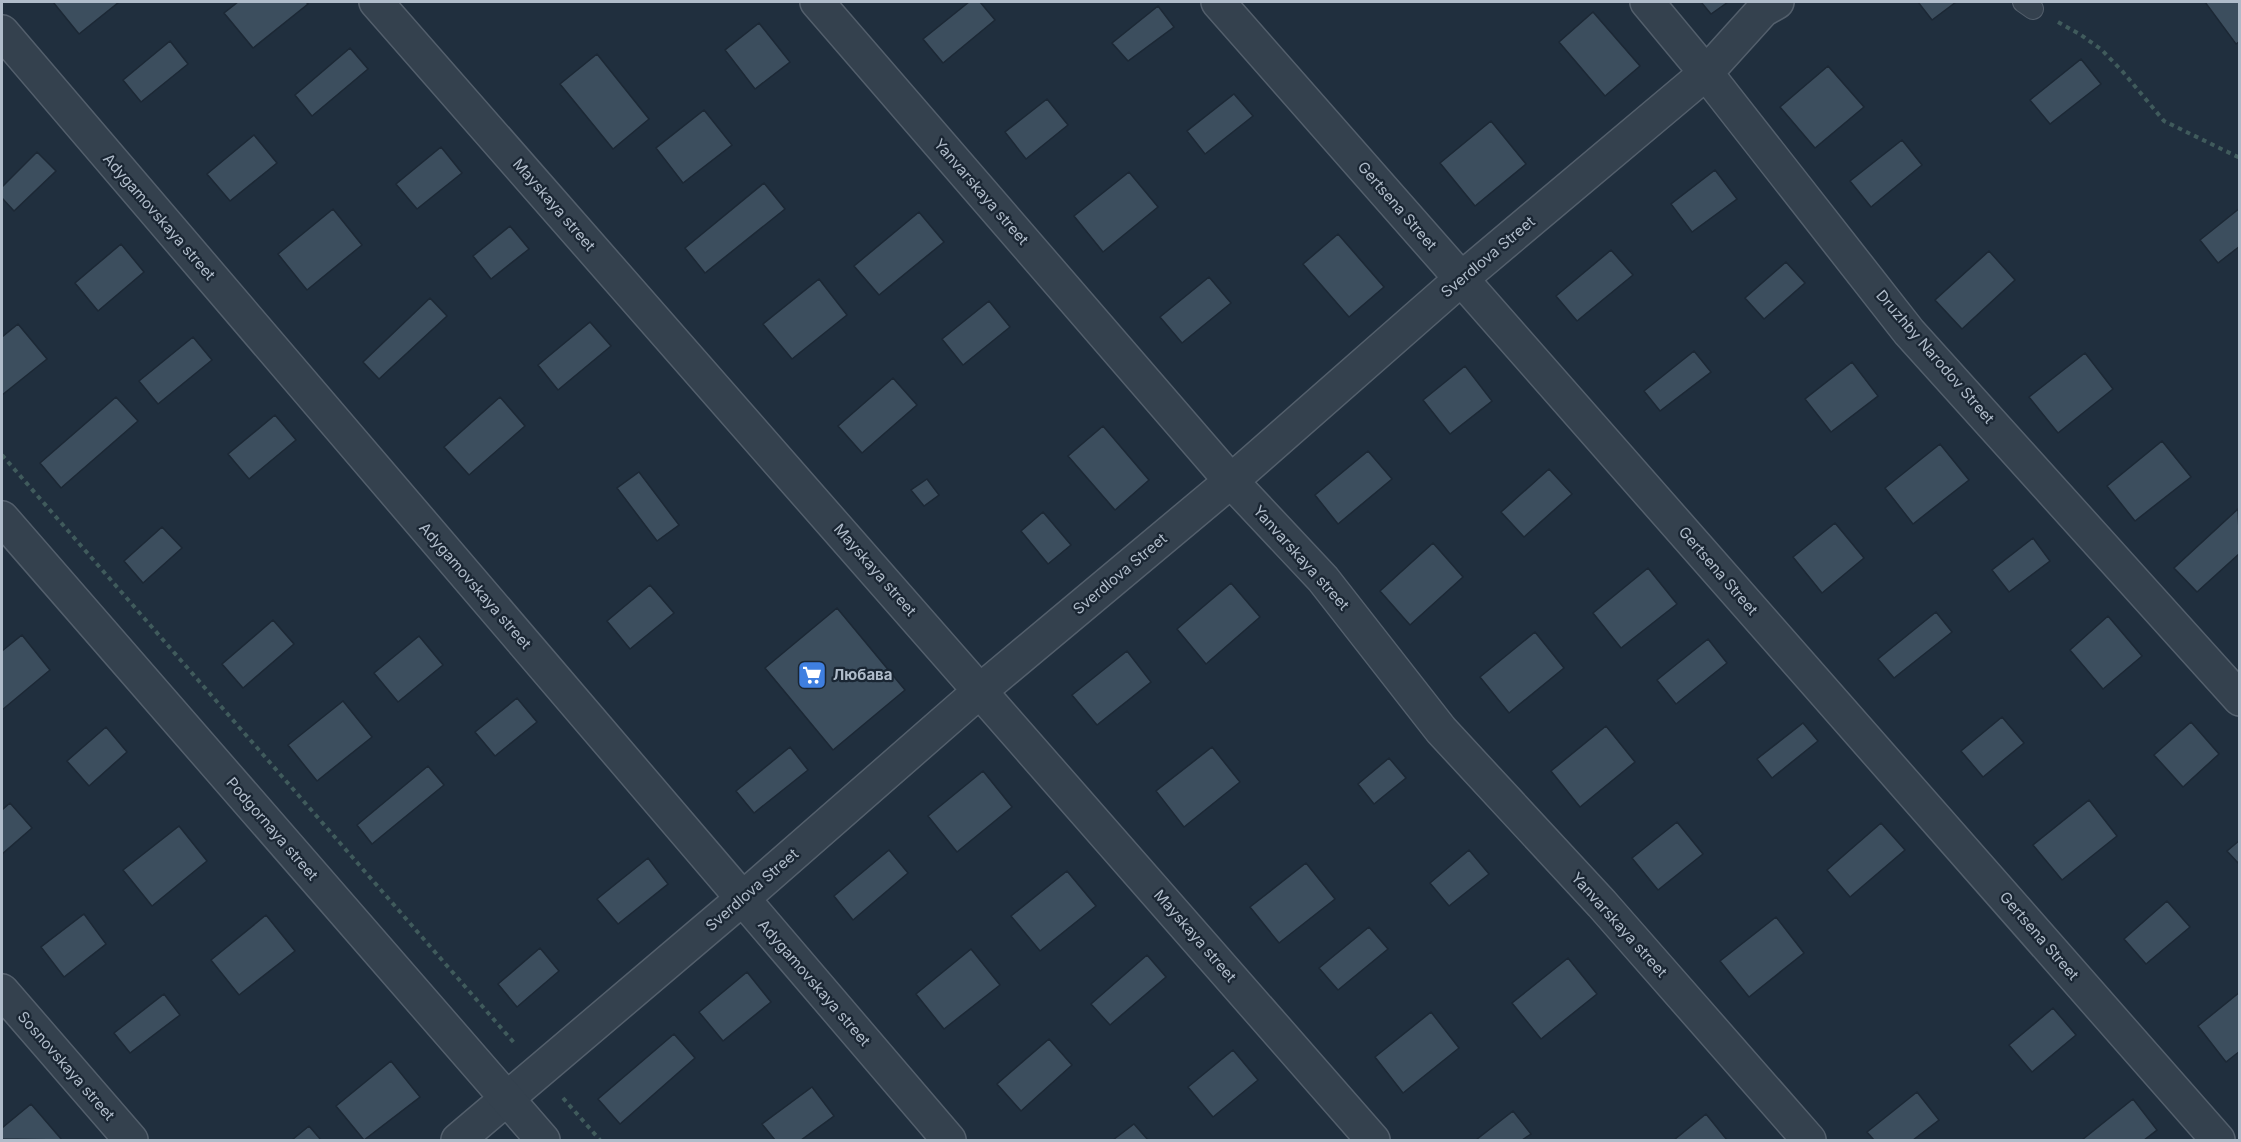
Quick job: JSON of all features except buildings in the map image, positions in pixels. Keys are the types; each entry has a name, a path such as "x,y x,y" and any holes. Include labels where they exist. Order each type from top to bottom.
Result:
{"street":[{"name":"Mayskaya street","path":"375,2 981,690 1373,1140"},
{"name":"Yanvarskaya street","path":"816,2 1231,481 1323,579 1441,730 1602,904 1809,1140"},
{"name":"Gertsena Street","path":"1218,2 2218,1140"},
{"name":"Druzhby Narodov Street","path":"1647,2 1706,73 1909,332 2240,699"},
{"name":"Sverdlova Street","path":"458,1140 508,1100 742,899 981,690 1231,481 1461,279 1706,73 1763,10 1777,2"},
{"name":"Adygamovskaya street","path":"2,32 949,1140"},
{"name":"Podgornaya street","path":"2,518 543,1140"},
{"name":"Sosnovskaya street","path":"2,991 131,1140"}],"path":[{"path":"2028,5 2081,35 2102,50 2164,121 2240,158"},
{"path":"2,455 600,1140"}],"place":[{"name":"Любава","path":"812,675"}]}
